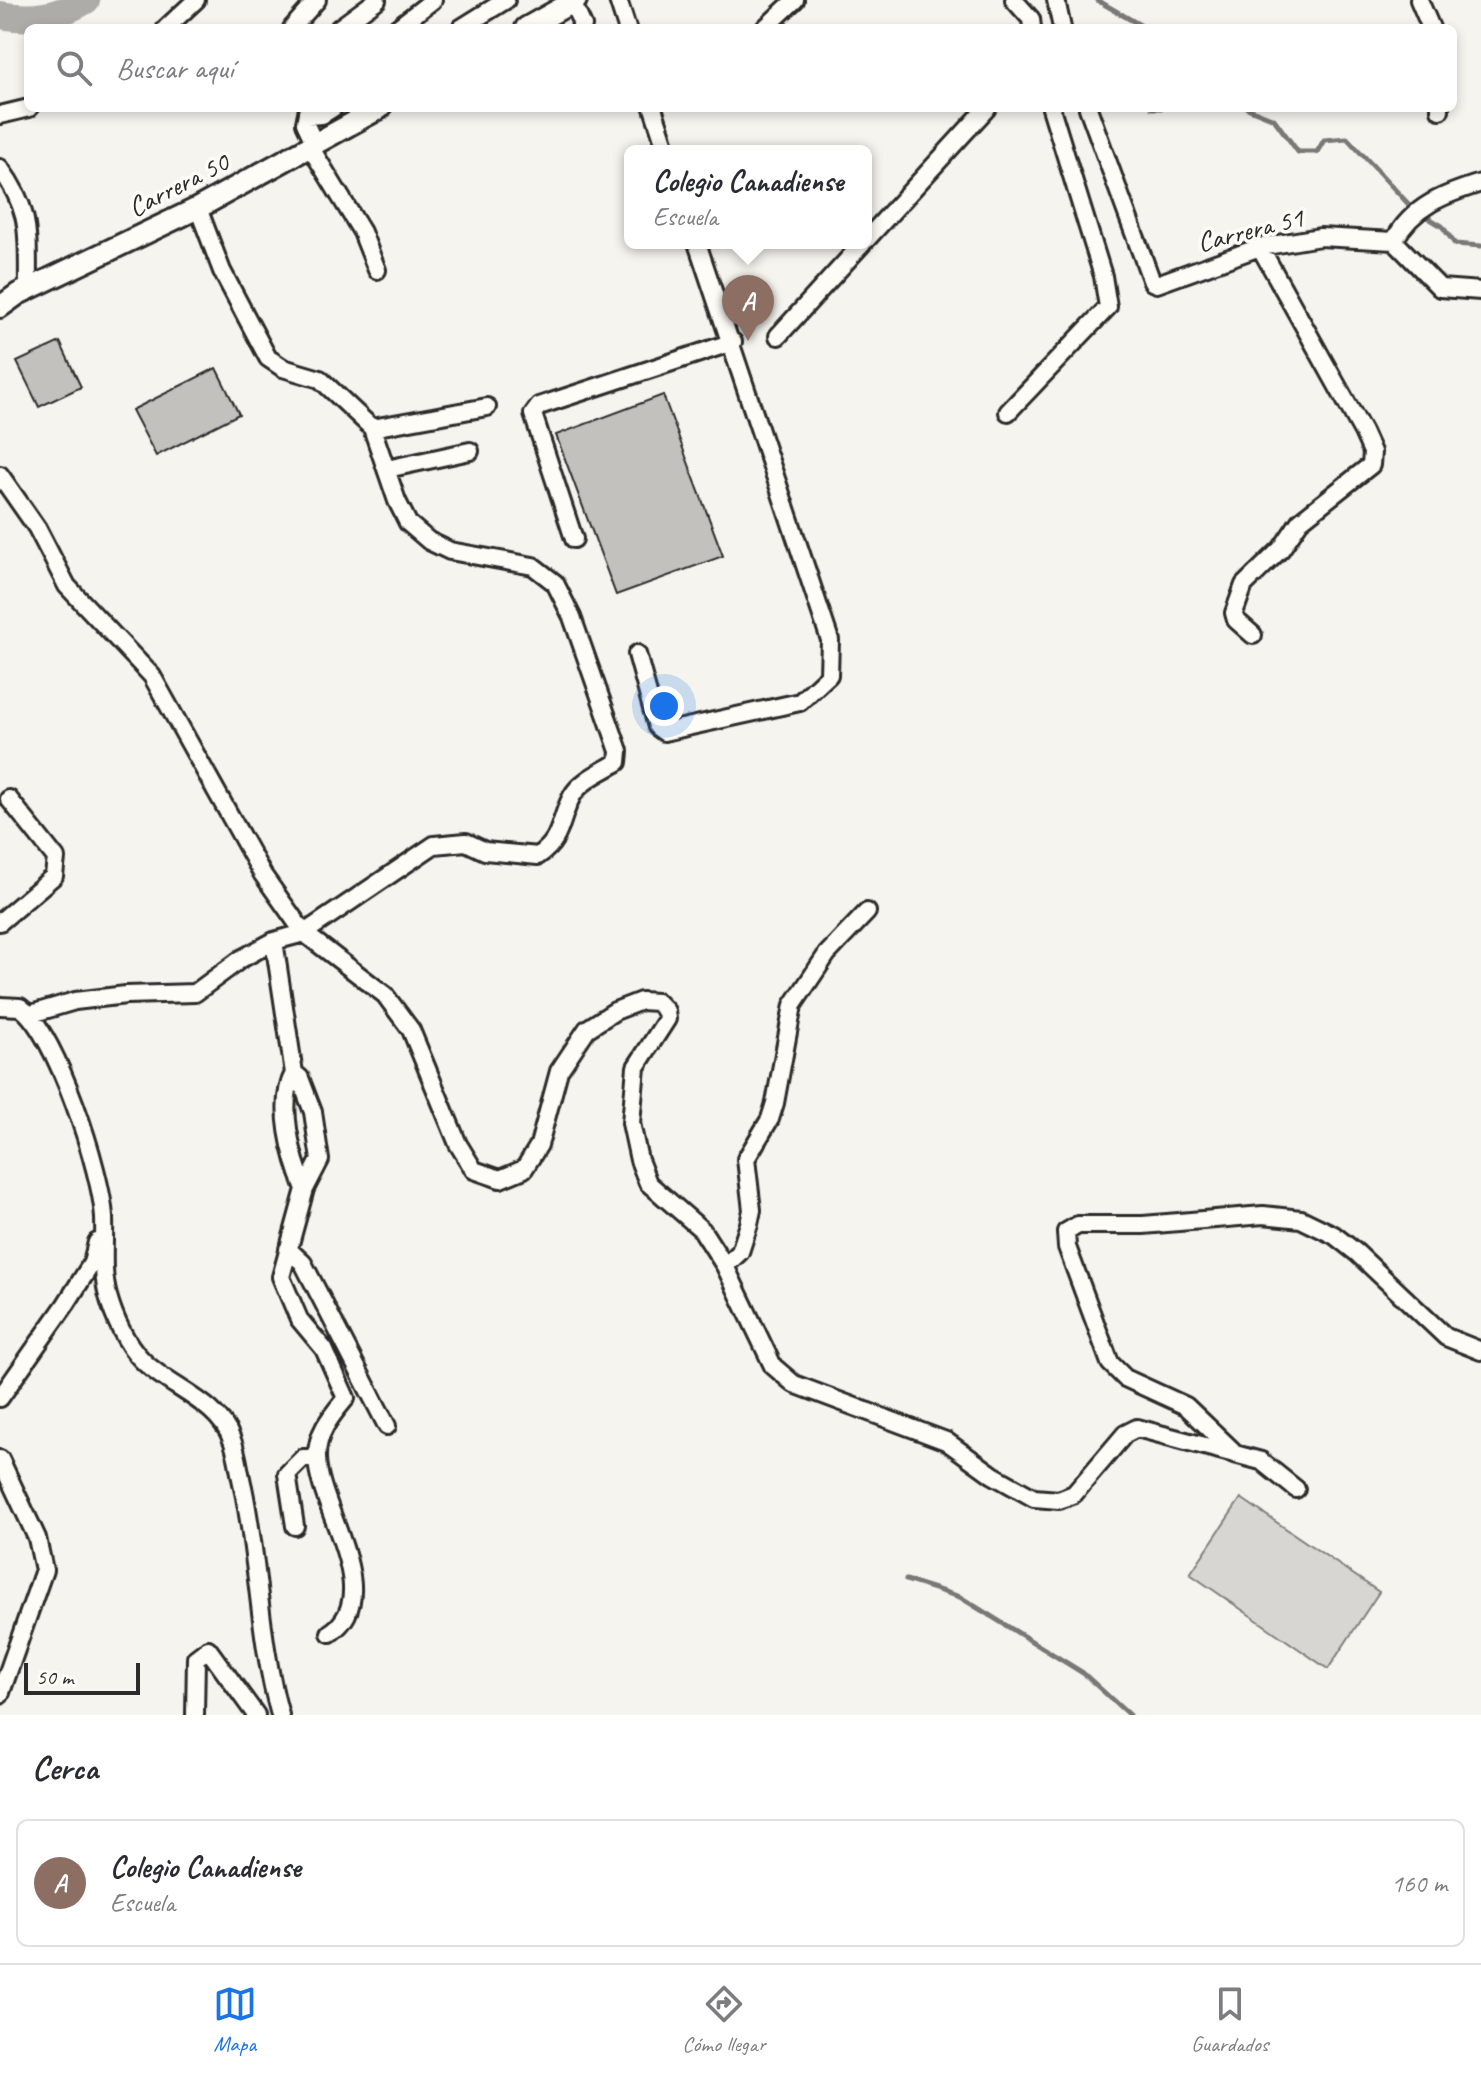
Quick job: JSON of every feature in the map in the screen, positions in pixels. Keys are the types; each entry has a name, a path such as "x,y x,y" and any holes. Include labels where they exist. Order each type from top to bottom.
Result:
{"main road":[{"path":"533,24 574,1"},
{"name":"Carrera 50","path":"0,307 28,289 198,208 372,112"}],"street":[{"path":"170,24 196,0"},
{"path":"296,24 317,0"},
{"path":"344,24 377,0"},
{"path":"403,0 414,15"},
{"path":"402,24 433,0"},
{"path":"769,24 795,0"},
{"path":"1014,0 1031,19 1032,24"},
{"path":"1056,0 1061,24"},
{"path":"1419,0 1429,24"},
{"path":"574,1 581,24"},
{"path":"621,1 626,24"},
{"path":"467,24 499,2"},
{"path":"0,115 24,109"},
{"path":"327,112 322,115 304,114 312,144 362,232 377,270"},
{"path":"654,112 665,145"},
{"path":"872,234 983,112"},
{"path":"1008,412 1108,307 1103,276 1052,112"},
{"name":"Carrera 51","path":"1089,112 1152,282 1157,284 1260,247 1320,237 1394,241"},
{"path":"0,168 21,196 27,220 28,289"},
{"path":"1481,183 1419,210 1401,227 1394,241 1440,288 1481,291"},
{"path":"31,1014 88,1000 195,993 241,959 274,941 304,933 434,845 466,842 485,851 538,856 560,835 573,795 591,778 618,762 619,751 572,617 555,583 533,566 450,551 429,541 408,523 372,428 320,379 283,368 268,358 222,271 198,208"},
{"path":"1253,635 1236,620 1234,613 1244,585 1281,549 1300,521 1371,465 1372,452 1260,247"},
{"path":"637,654 657,727 664,732 800,702 829,675 830,640 733,342 699,249"},
{"path":"778,336 859,249"},
{"path":"574,539 533,414 539,406 733,342"},
{"path":"372,428 487,407"},
{"path":"387,469 470,451"},
{"path":"0,475 37,528 67,586 152,676 263,875 304,933 385,995 411,1030 458,1144 474,1170 500,1179 524,1169 539,1145 559,1071 587,1029 641,1001 657,1002 666,1011 667,1019 636,1067 631,1123 639,1160 648,1183 702,1230 725,1266 773,1366 794,1384 946,1441 993,1475 1034,1498 1059,1500 1074,1494 1125,1434 1137,1428 1233,1451 1261,1461 1296,1489"},
{"path":"0,922 54,876 57,867 56,858 9,799"},
{"path":"725,1266 740,1252 749,1224 752,1210 746,1159 775,1103 793,1005 827,954 867,912"},
{"path":"274,941 294,1073 303,1084 320,1142 320,1160 305,1189 281,1277 299,1319 324,1349 346,1391 346,1398 332,1413 322,1434 317,1458 345,1552 352,1598 350,1615 330,1633"},
{"path":"0,1006 20,1007 31,1014 46,1038 92,1153 104,1217 103,1255 107,1295 128,1341 142,1361 218,1416 232,1439 260,1587 268,1673 280,1715"},
{"path":"294,1073 289,1083 289,1112 294,1162 305,1189"},
{"path":"1233,1451 1186,1406 1125,1378 1110,1363 1067,1247 1066,1232 1078,1225 1143,1225 1263,1215 1301,1219 1334,1235 1357,1253 1446,1337 1481,1351"},
{"path":"0,1398 92,1263 104,1217"},
{"path":"288,1249 303,1263 387,1426"},
{"path":"295,1526 287,1474 303,1458 317,1458"},
{"path":"0,1459 37,1538 44,1570 0,1695"},
{"path":"195,1715 196,1658 208,1649 256,1715"}],"shaded area":[{"path":"1241,1498 1379,1592 1328,1669 1190,1574"}],"building":[{"path":"60,342 81,387 39,407 17,362"},
{"path":"216,368 239,414 156,456 132,410"},
{"path":"663,395 723,556 616,595 556,435"}],"waterway":[{"path":"0,15 23,18 44,16 86,0"},
{"path":"1097,0 1138,24"},
{"path":"1257,112 1274,119 1298,152 1317,152 1324,140 1347,138 1413,209"},
{"path":"1422,214 1442,226 1455,244 1481,246"},
{"path":"906,1580 960,1597 1083,1673 1129,1715"}],"place":[{"name":"Colegio Canadiense","path":"748,341"}]}
